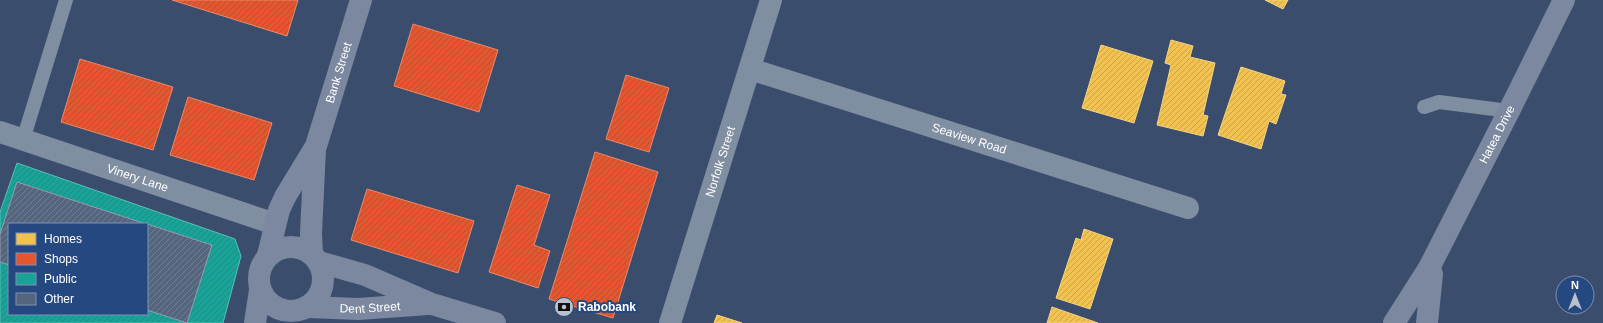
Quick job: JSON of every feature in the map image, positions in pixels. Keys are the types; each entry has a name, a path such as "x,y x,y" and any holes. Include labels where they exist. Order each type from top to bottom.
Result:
{"main road":[{"name":"Bank Street","path":"268,255 275,224 285,196 316,146 361,0"},
{"name":"Hatea Drive","path":"1394,323 1429,268 1510,111 1564,0"},
{"name":"Bank Street","path":"314,250 316,146"},
{"path":"285,246 295,246 314,250 323,272 321,292 315,300 299,313 280,309 272,305 265,299 260,290 258,281 259,271 262,262 268,255 285,246"},
{"name":"Dent Street","path":"314,250 365,275 432,304 494,323"},
{"name":"Hatea Drive","path":"1412,323 1429,268"},
{"path":"1427,323 1432,274 1429,268"},
{"path":"255,323 260,290"},
{"name":"Dent Street","path":"299,313 432,304"}],"street":[{"name":"Norfolk Street","path":"670,323 771,0"},
{"name":"Seaview Road","path":"750,69 1188,208"},
{"name":"Vinery Lane","path":"0,132 275,224"}],"lane":[{"path":"23,140 66,0"},
{"path":"1424,107 1438,102 1510,111"}],"building: Homes":[{"path":"1265,0 1288,0 1283,9"},
{"path":"1171,40 1193,46 1190,57 1215,63 1203,115 1208,116 1203,136 1157,125 1171,65 1165,63"},
{"path":"1101,45 1153,61 1134,123 1082,108"},
{"path":"1241,67 1285,81 1281,94 1286,95 1276,124 1269,121 1261,149 1218,135"},
{"path":"1084,229 1113,239 1090,309 1056,298 1076,238 1081,240"},
{"path":"1052,307 1098,323 1047,323"},
{"path":"717,315 742,323 714,323"}],"building: Shops":[{"path":"172,0 298,0 287,36"},
{"path":"413,24 498,50 479,112 394,86"},
{"path":"80,59 173,87 153,150 61,122"},
{"path":"626,75 669,88 649,152 606,139"},
{"path":"188,97 272,123 254,180 170,155"},
{"path":"595,152 658,172 613,318 549,299"},
{"path":"517,185 550,195 534,245 550,251 538,288 489,272"},
{"path":"367,189 474,221 458,273 351,240"}],"building: Public":[{"path":"17,163 235,239 241,256 223,323 0,323 0,212"}],"building: Other":[{"path":"17,182 143,223 8,223 8,265 0,262 0,234"},
{"path":"148,224 212,245 187,323 148,310"}],"place":[{"name":"Rabobank","path":"564,307"}]}
